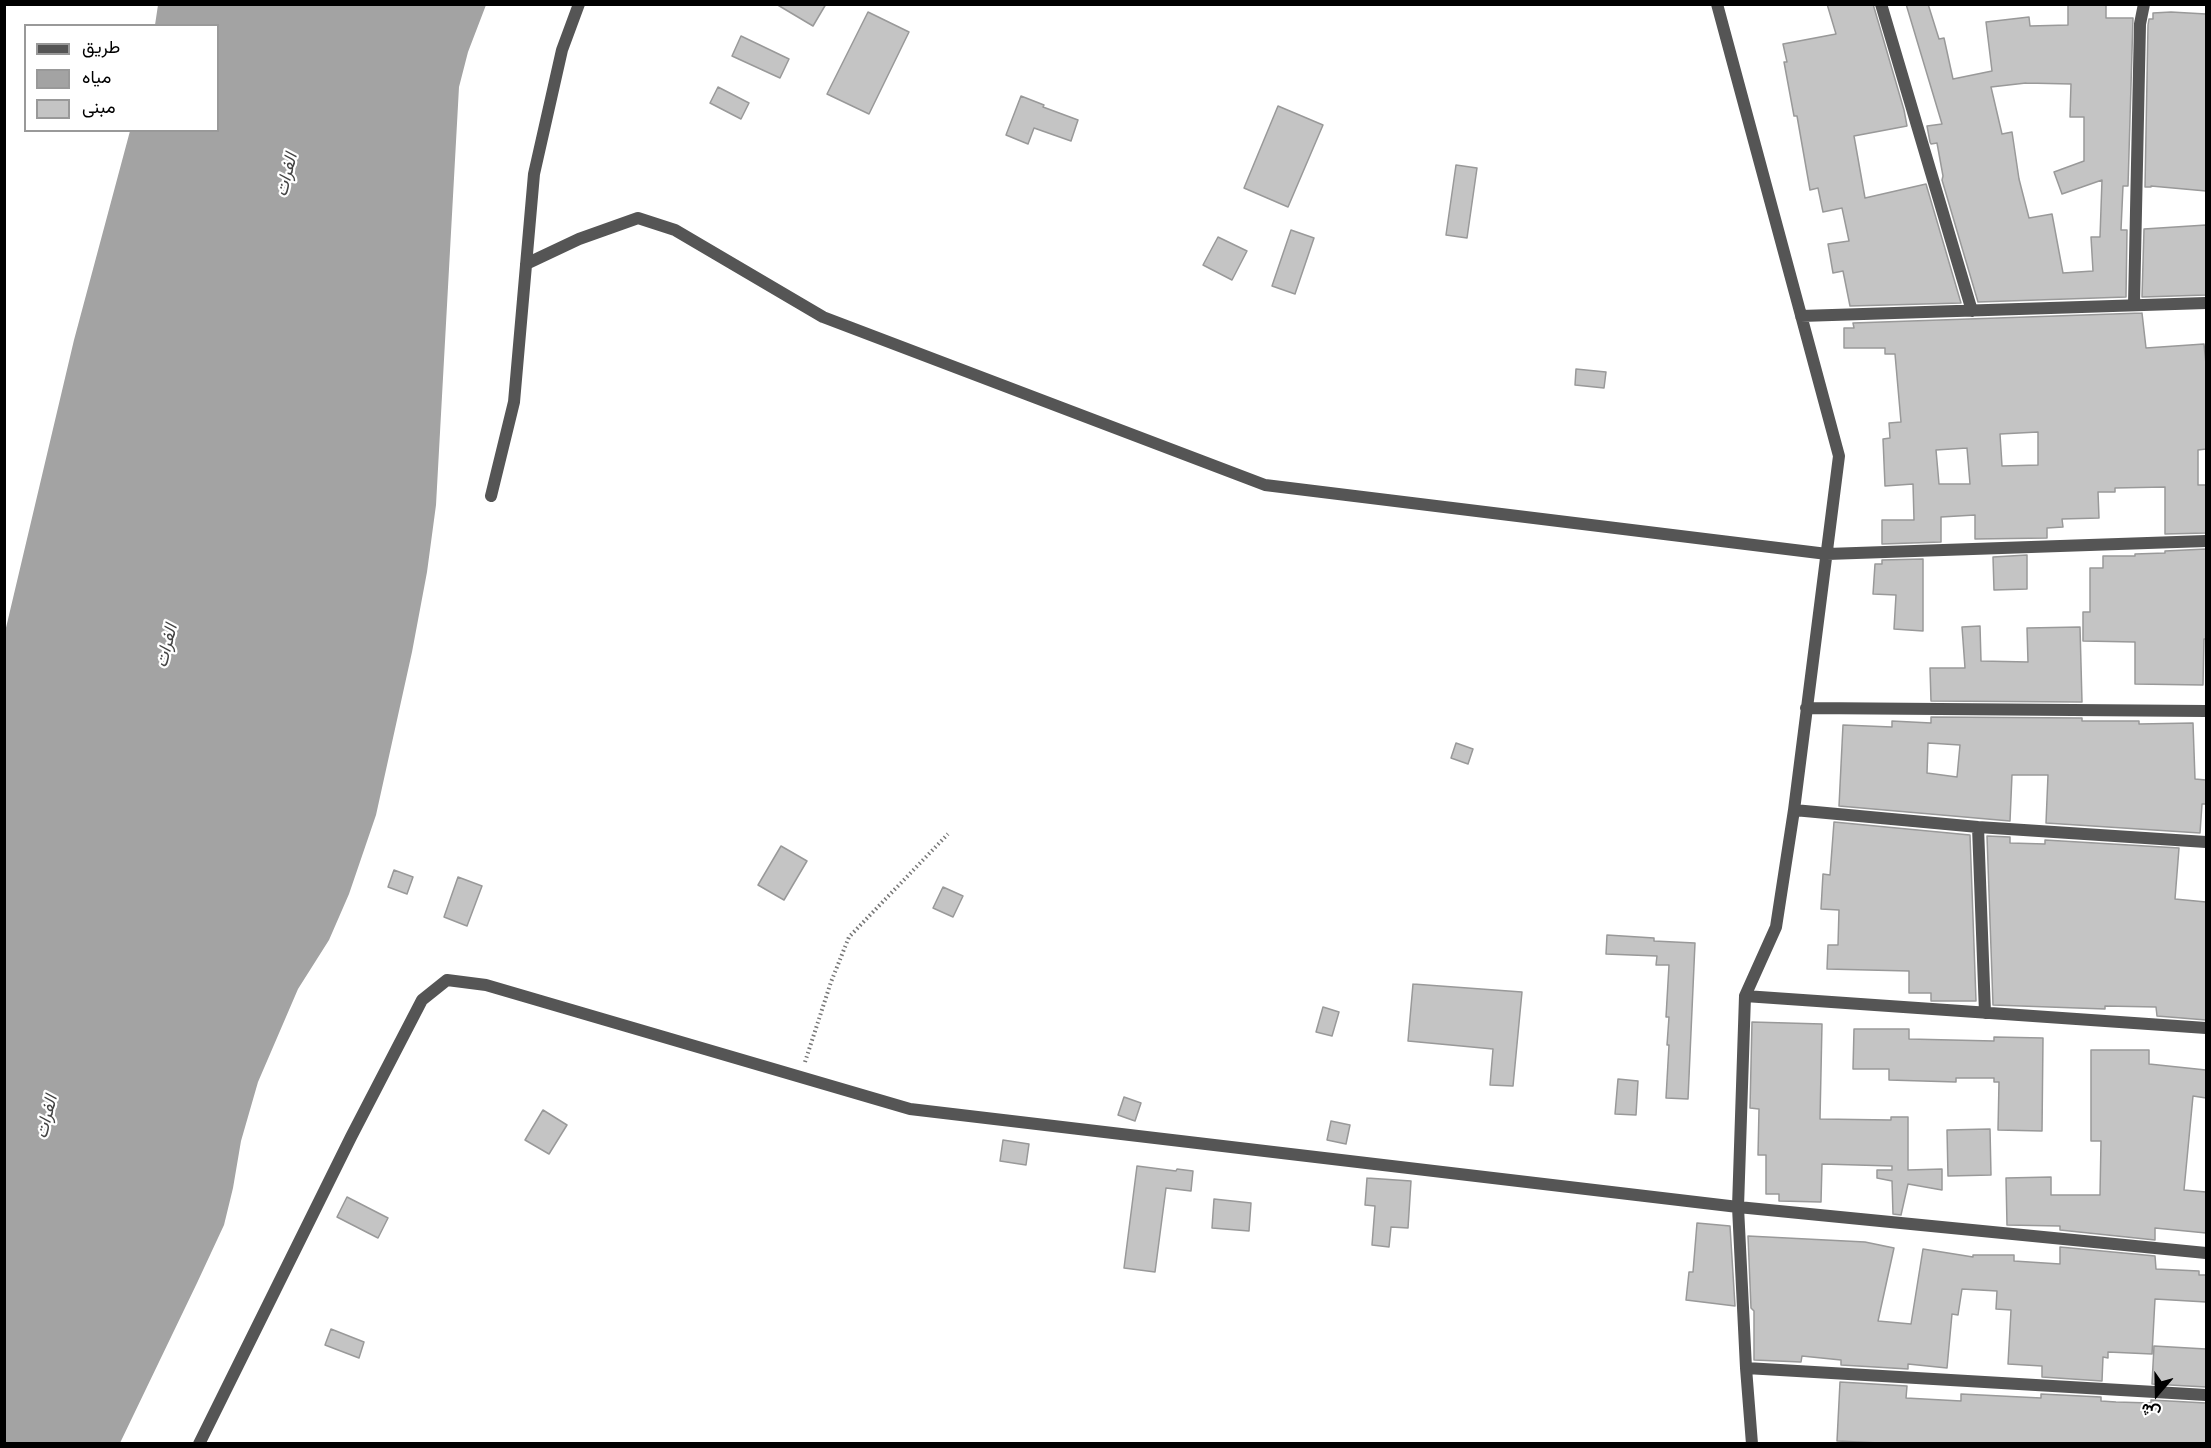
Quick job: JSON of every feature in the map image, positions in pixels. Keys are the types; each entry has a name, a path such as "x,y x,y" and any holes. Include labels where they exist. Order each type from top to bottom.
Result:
{"street":[{"path":"491,496 514,402 534,174 562,50 579,4"},
{"path":"1717,4 1839,456 1794,810 1776,927 1745,996 1738,1207 1752,1443"},
{"path":"1881,4 1972,311"},
{"path":"2134,304 2140,24 2144,4"},
{"path":"526,264 579,239 638,218 675,230 823,317 1265,485 1827,554 2206,541"},
{"path":"1801,316 2206,303"},
{"path":"1806,708 2206,711"},
{"path":"1794,810 1978,827 2206,842"},
{"path":"1978,827 1985,1013"},
{"path":"199,1443 351,1137 422,1000 447,980 486,985 910,1109 1738,1207 2206,1253"},
{"path":"1745,996 2206,1028"},
{"path":"1746,1368 2206,1395"}],"path":[{"path":"801,1077 831,982 849,937 948,834"}],"water":[{"name":"الفرات","path":"158,5 486,5 468,52 459,87 436,505 427,572 376,815 349,894 329,940 298,989 258,1082 241,1141 224,1225 120,1443 5,1443 5,632 74,340 130,132 219,132 219,24 155,24"}],"building":[{"path":"776,4 826,4 813,26"},
{"path":"1827,4 1873,4 1904,110 1907,126 1854,136 1865,198 1926,184 1961,303 1850,306 1843,271 1833,273 1828,244 1849,241 1842,208 1823,212 1818,188 1810,190 1797,116 1794,116 1784,62 1787,62 1783,44 1836,34"},
{"path":"1906,4 1928,4 1939,39 1944,38 1953,79 1992,71 1986,22 2029,17 2030,26 2068,25 2068,4 2106,4 2106,18 2133,18 2128,186 2123,186 2121,230 2127,230 2126,297 1978,302 1942,180 1937,143 1931,144 1930,142 1927,126 1942,124","holes":["2026,83 2071,84 2070,117 2084,117 2084,161 2054,172 2062,194 2102,180 2100,237 2091,237 2093,271 2063,273 2052,214 2029,218 2019,179 2012,132 2002,134 1991,87"]},
{"path":"868,12 909,32 869,114 827,94"},
{"path":"2153,13 2206,14 2206,191 2145,187 2148,25 2149,19 2153,19"},
{"path":"741,36 789,59 780,78 732,56"},
{"path":"718,87 749,103 741,119 710,103"},
{"path":"1021,96 1078,120 1071,141 1034,128 1028,144 1006,135"},
{"path":"1278,106 1323,125 1288,207 1244,188"},
{"path":"1456,165 1477,168 1467,238 1446,235"},
{"path":"2206,225 2206,295 2142,297 2144,229"},
{"path":"1291,230 1314,238 1295,294 1272,286"},
{"path":"1218,237 1247,251 1232,280 1203,265"},
{"path":"2142,313 2146,348 2204,344 2206,449 2198,450 2198,485 2206,485 2206,533 2165,534 2165,487 2115,488 2115,492 2098,492 2099,518 2062,519 2063,527 2047,528 2047,538 1975,539 1975,515 1941,517 1941,542 1882,544 1882,520 1914,520 1913,484 1885,486 1883,439 1890,438 1889,423 1901,422 1895,354 1885,354 1885,348 1844,348 1844,328 1854,328 1853,323","holes":["2038,432 2038,465 2002,466 2000,434","1967,448 1970,484 1939,484 1936,450"]},
{"path":"1576,369 1606,372 1604,388 1575,385"},
{"path":"2206,549 2206,639 2204,639 2203,685 2135,684 2135,642 2083,641 2083,612 2090,612 2090,568 2103,568 2103,556 2135,556 2135,554 2165,553 2165,551"},
{"path":"2027,555 2027,589 1994,590 1993,557"},
{"path":"1923,559 1923,631 1894,629 1896,595 1873,594 1875,564 1882,564 1882,560"},
{"path":"1980,626 1981,661 2028,662 2027,628 2080,627 2082,702 1931,701 1930,668 1965,668 1962,627"},
{"path":"1931,717 2082,718 2082,721 2139,721 2139,724 2193,723 2195,779 2206,780 2206,804 2202,804 2200,833 2046,823 2048,775 2012,775 2010,821 1839,806 1843,725 1892,727 1892,721 1931,723","holes":["1928,743 1960,745 1957,777 1927,773"]},
{"path":"1456,743 1473,749 1468,764 1451,758"},
{"path":"1834,822 1970,835 1976,1001 1931,1001 1931,993 1909,993 1909,971 1827,969 1828,945 1838,945 1839,910 1821,909 1823,874 1830,875"},
{"path":"1987,836 2010,837 2010,843 2045,844 2045,840 2179,848 2175,899 2206,902 2206,1020 2157,1016 2156,1007 2105,1006 2105,1009 1993,1005"},
{"path":"781,846 807,861 784,900 758,885"},
{"path":"394,870 413,877 407,894 388,887"},
{"path":"458,877 482,886 467,926 444,917"},
{"path":"943,887 963,896 953,917 933,908"},
{"path":"1607,935 1695,943 1688,1099 1666,1098 1669,1017 1666,1017 1669,965 1656,965 1657,956 1606,954"},
{"path":"1413,984 1522,992 1513,1086 1490,1085 1493,1049 1408,1041"},
{"path":"1323,1007 1339,1012 1332,1036 1316,1032"},
{"path":"1752,1022 1822,1024 1820,1119 1891,1120 1891,1117 1908,1117 1908,1170 1942,1169 1942,1190 1908,1184 1901,1215 1893,1214 1892,1181 1877,1178 1877,1170 1892,1170 1892,1166 1822,1164 1821,1202 1779,1201 1779,1194 1766,1194 1766,1155 1758,1155 1759,1109 1750,1108"},
{"path":"1854,1029 1909,1029 1909,1039 1994,1041 1994,1037 2043,1038 2042,1131 1998,1130 1999,1082 1994,1082 1994,1078 1956,1078 1956,1082 1889,1080 1889,1069 1853,1069"},
{"path":"2091,1050 2149,1050 2149,1064 2206,1070 2206,1098 2193,1096 2184,1190 2206,1192 2206,1233 2155,1228 2155,1240 2060,1230 2060,1226 2007,1225 2006,1178 2051,1177 2051,1195 2100,1195 2101,1141 2091,1141"},
{"path":"1618,1079 1638,1081 1636,1115 1615,1114"},
{"path":"1124,1097 1141,1103 1135,1121 1118,1115"},
{"path":"543,1110 567,1125 549,1154 525,1140"},
{"path":"1331,1121 1350,1125 1346,1144 1327,1140"},
{"path":"1990,1129 1991,1175 1948,1176 1947,1130"},
{"path":"1003,1140 1029,1144 1026,1165 1000,1161"},
{"path":"1137,1166 1193,1171 1191,1191 1166,1188 1155,1272 1124,1268"},
{"path":"1367,1178 1411,1181 1408,1228 1391,1227 1389,1247 1372,1245 1375,1206 1365,1205"},
{"path":"347,1197 388,1218 378,1238 337,1217"},
{"path":"1214,1199 1251,1203 1249,1231 1212,1228"},
{"path":"1697,1223 1730,1226 1735,1306 1686,1300 1689,1272 1693,1272"},
{"path":"1748,1236 1865,1242 1894,1248 1878,1321 1911,1324 1923,1249 1973,1257 1973,1255 2014,1255 2014,1261 2060,1264 2060,1247 2155,1256 2156,1269 2199,1271 2199,1275 2206,1275 2206,1302 2155,1299 2152,1354 2108,1352 2108,1358 2103,1357 2102,1381 2042,1377 2042,1366 2008,1364 2011,1310 1996,1309 1997,1291 1962,1289 1958,1315 1952,1314 1947,1368 1908,1364 1908,1369 1841,1365 1841,1360 1802,1356 1801,1362 1754,1360 1754,1311 1751,1308"},
{"path":"331,1329 364,1342 359,1358 325,1345"},
{"path":"2154,1346 2206,1349 2206,1387 2152,1384"},
{"path":"1840,1382 1907,1386 1906,1398 1961,1401 1961,1394 2041,1398 2041,1394 2101,1397 2101,1401 2116,1402 2151,1403 2151,1400 2206,1403 2206,1443 1837,1441"}]}
